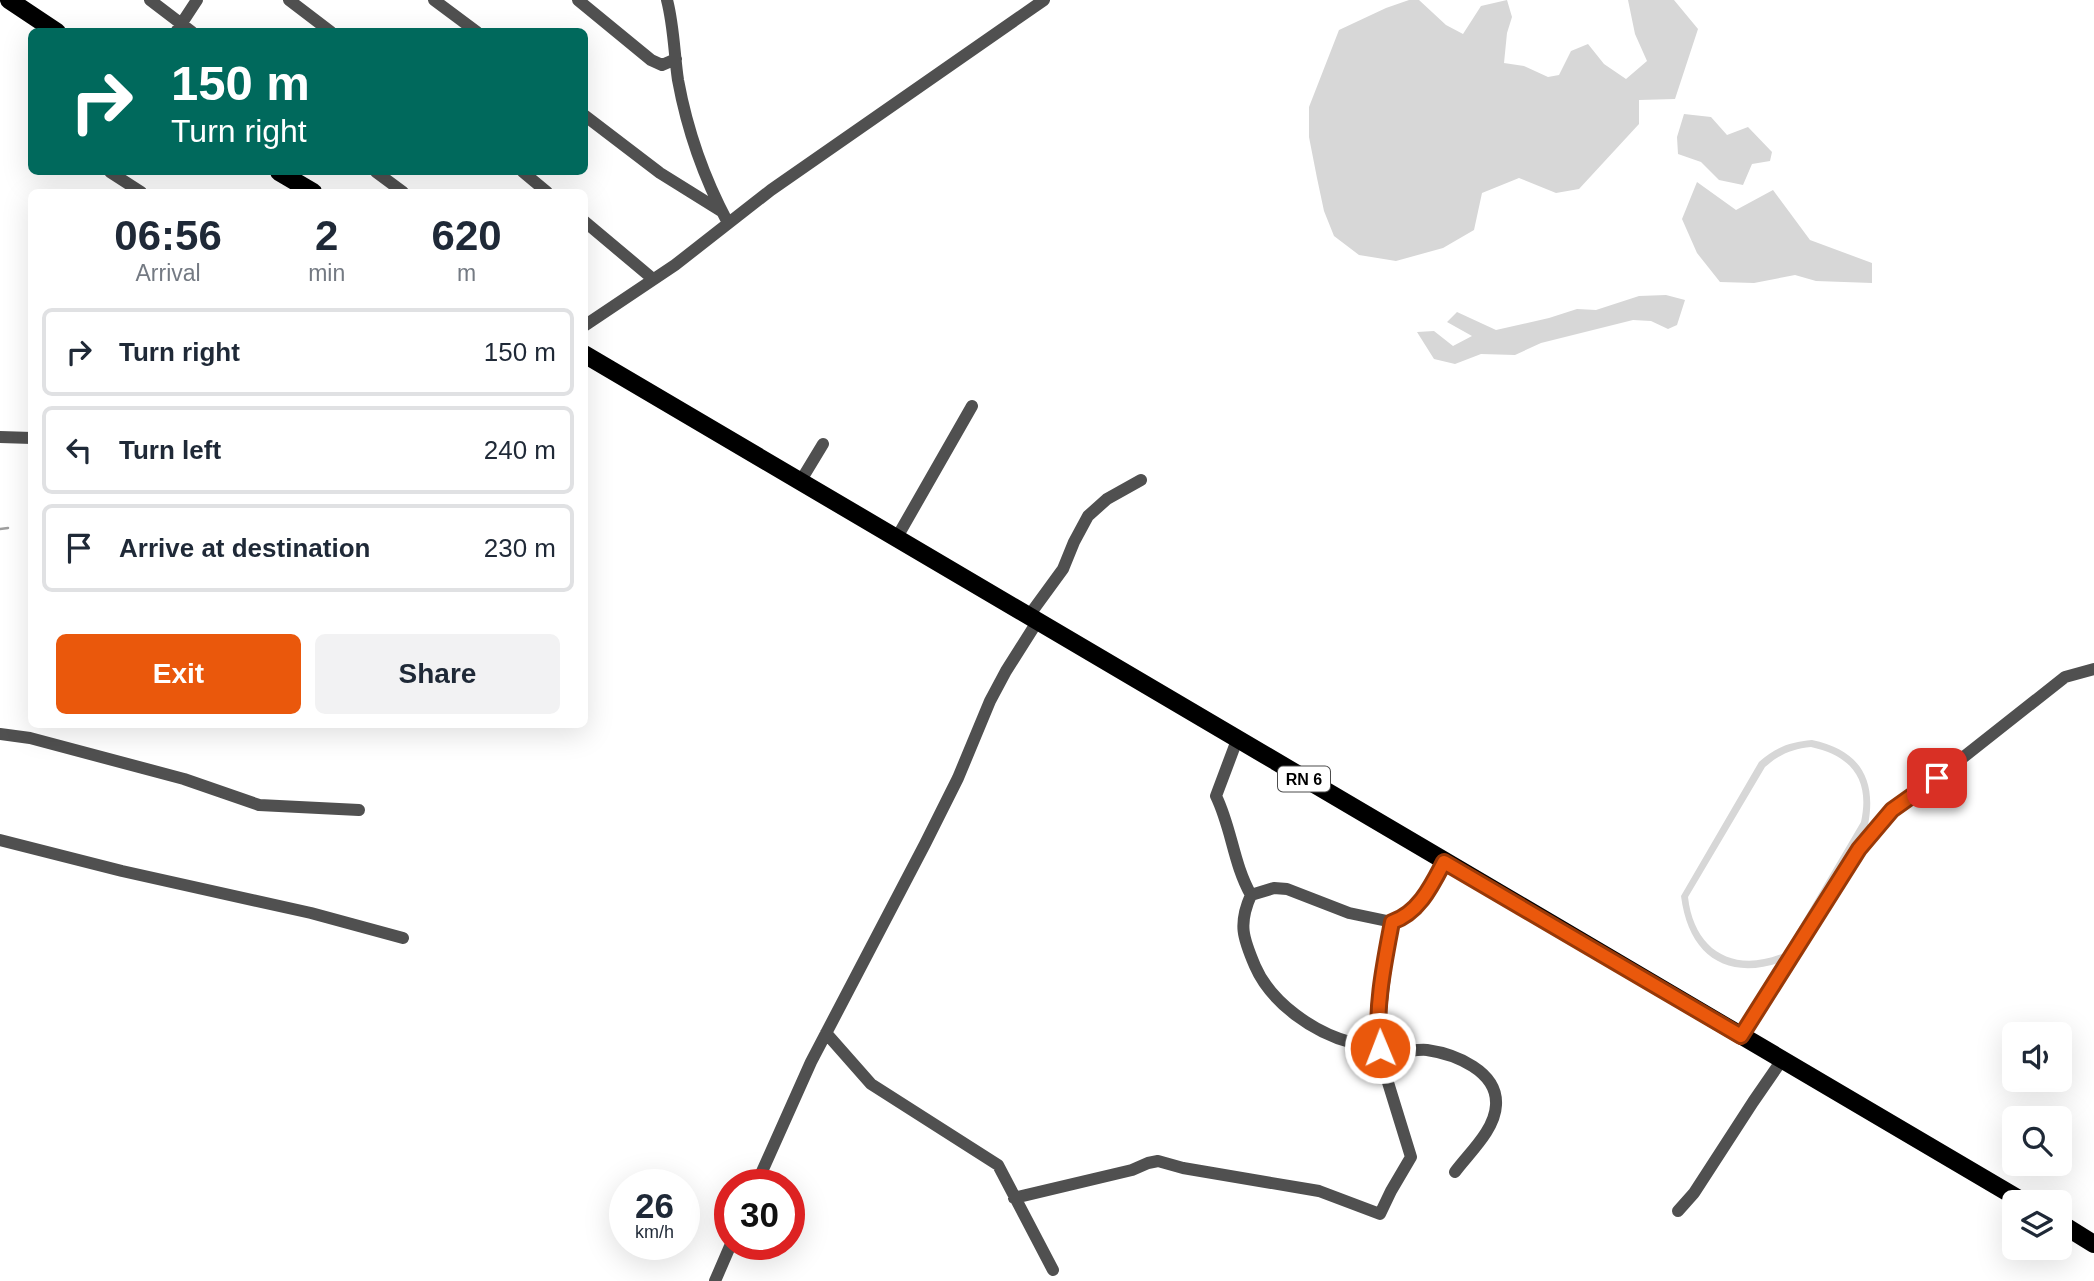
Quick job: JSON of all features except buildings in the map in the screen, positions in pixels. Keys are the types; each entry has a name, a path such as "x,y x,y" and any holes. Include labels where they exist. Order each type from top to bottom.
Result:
{"main road":[{"path":"9,0 51,28"},
{"path":"284,175 308,189"},
{"name":"RN 6","path":"588,356 2004,1190"},
{"path":"2072,1230 2094,1244"}],"street":[{"path":"149,0 182,28"},
{"path":"183,28 197,0"},
{"path":"289,0 326,28"},
{"path":"434,0 472,28"},
{"path":"579,0 651,60 662,65 676,59"},
{"path":"667,0 678,79 693,138 728,223"},
{"path":"588,323 653,279 771,190 1044,0"},
{"path":"588,118 660,173 722,211"},
{"path":"115,175 136,189"},
{"path":"380,175 399,189"},
{"path":"527,175 544,189"},
{"path":"588,224 653,279"},
{"path":"896,539 972,406"},
{"path":"0,437 28,438"},
{"path":"800,482 823,444"},
{"path":"763,1169 800,1084 952,789 990,701 1063,569 1073,542 1088,516 1107,499 1141,480"},
{"path":"1741,1036 1859,849 1892,810 2065,677 2094,669"},
{"path":"0,734 30,738 184,779 259,805 359,810"},
{"path":"1237,740 1216,796 1230,827 1237,865 1251,895 1241,928 1262,983 1297,1015 1326,1032 1353,1043 1398,1052 1425,1050 1454,1057 1470,1065 1490,1081 1496,1104 1494,1116 1486,1133 1455,1172"},
{"path":"0,840 403,937"},
{"path":"1251,895 1274,888 1287,889 1349,912 1392,922 1403,919 1422,899 1444,862"},
{"path":"1014,1198 1132,1170 1158,1161 1182,1168 1319,1191 1380,1214 1411,1157 1386,1076 1378,1036 1392,922"},
{"path":"826,1033 871,1084 998,1165 1053,1270"},
{"path":"1678,1211 1694,1193 1782,1060"},
{"path":"715,1281 724,1260"}],"shaded area":[{"path":"1409,0 1419,0 1446,25 1463,34 1481,6 1507,0 1512,17 1507,33 1504,63 1524,66 1548,77 1559,75 1571,51 1588,44 1604,64 1626,79 1647,61 1635,34 1628,0 1674,0 1698,29 1675,99 1639,100 1639,124 1579,189 1556,193 1519,178 1482,193 1474,230 1443,248 1396,261 1359,255 1334,236 1324,211 1309,137 1309,107 1339,30"},
{"path":"1684,114 1711,117 1727,135 1748,127 1772,152 1770,161 1752,164 1743,185 1719,180 1701,162 1678,154 1677,137"},
{"path":"1697,182 1736,210 1773,190 1810,240 1872,263 1872,283 1816,281 1795,275 1754,283 1720,282 1697,253 1682,219"},
{"path":"1666,295 1685,300 1677,325 1668,329 1651,321 1633,320 1541,343 1515,355 1481,354 1455,364 1434,359 1417,332 1434,331 1453,346 1472,336 1447,322 1457,312 1496,330 1577,309 1596,310 1639,296"},
{"path":"1812,740 1842,751 1861,769 1870,793 1868,825 1789,959 1768,966 1731,966 1716,960 1703,950 1693,936 1681,896 1759,762 1777,749","holes":["1811,747 1826,751 1848,764 1855,772 1863,794 1861,822 1784,953 1749,961 1733,959 1720,953 1708,944 1698,931 1688,897 1765,767 1781,755 1798,749"]}],"waterway":[{"path":"0,529 8,528"}],"route":[{"path":"1380,1048 1378,1036 1381,1001 1392,922 1403,919 1422,899 1444,862 1741,1036 1859,849 1892,810 1937,778"}]}
